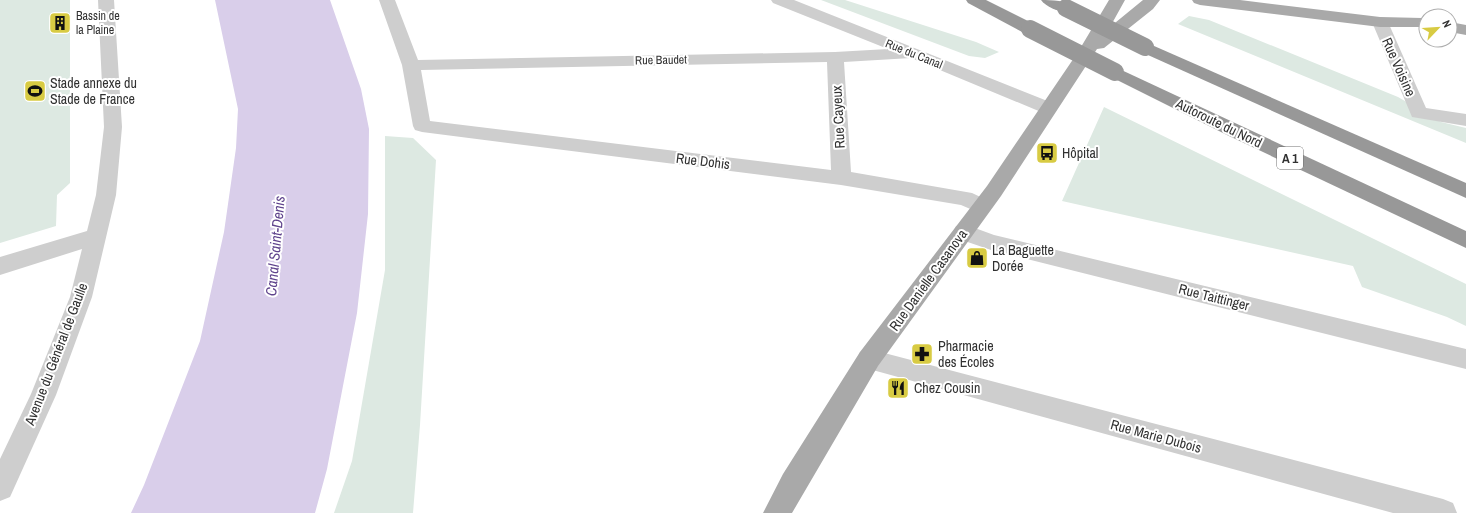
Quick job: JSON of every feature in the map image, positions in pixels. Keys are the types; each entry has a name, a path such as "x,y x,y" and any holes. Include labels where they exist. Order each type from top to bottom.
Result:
{"highway":[{"name":"Autoroute du Nord","path":"974,0 1236,132 1466,240"},
{"path":"1049,0 1145,47 1466,190"}],"main road":[{"name":"Rue Danielle Casanova","path":"777,513 793,483 869,359 982,206 1087,52 1117,0"},
{"name":"Rue Danielle Casanova","path":"1087,52 1147,6 1152,0"},
{"path":"1200,0 1380,22 1418,23"},
{"path":"1305,0 1381,13 1418,22"}],"street":[{"name":"Avenue du Général de Gaulle","path":"0,488 43,395 80,297 106,195 113,127 106,0"},
{"path":"386,0 411,65"},
{"name":"Rue du Canal","path":"779,0 820,15 1048,108"},
{"name":"Rue Voisine","path":"1380,22 1419,113 1466,120"},
{"name":"Rue Baudet","path":"411,65 835,57 912,53"},
{"name":"Rue Cayeux","path":"835,57 841,178"},
{"name":"Rue Dohis","path":"411,65 422,126 841,178 965,198 982,206"},
{"name":"Rue Taittinger","path":"964,232 991,242 1466,359"},
{"path":"0,266 96,236"},
{"name":"Rue Marie Dubois","path":"869,359 1443,513"}],"shaded area":[{"name":"Stade annexe du Stade de France","path":"0,0 70,0 70,183 57,195 56,226 0,243"},
{"path":"821,0 845,0 976,42 999,52 985,58 969,56"},
{"path":"1189,16 1209,20 1398,97 1441,122 1466,128 1466,143 1178,24"},
{"path":"1104,107 1466,284 1466,326 1447,317 1362,287 1353,266 1062,201"},
{"path":"385,136 413,138 436,160 420,425 413,513 334,513 352,461 385,270"}],"water":[{"name":"Canal Saint-Denis","path":"215,0 330,0 361,89 369,129 368,214 357,313 327,469 315,513 131,513 144,485 200,341 224,232 236,148 238,109"}],"place":[{"name":"Bassin de la Plaine","path":"60,23"},
{"name":"Stade annexe du Stade de France","path":"35,91"},
{"name":"Hôpital","path":"1047,153"},
{"name":"La Baguette Dorée","path":"977,258"},
{"name":"Pharmacie des Écoles","path":"922,354"},
{"name":"Chez Cousin","path":"898,388"}]}
